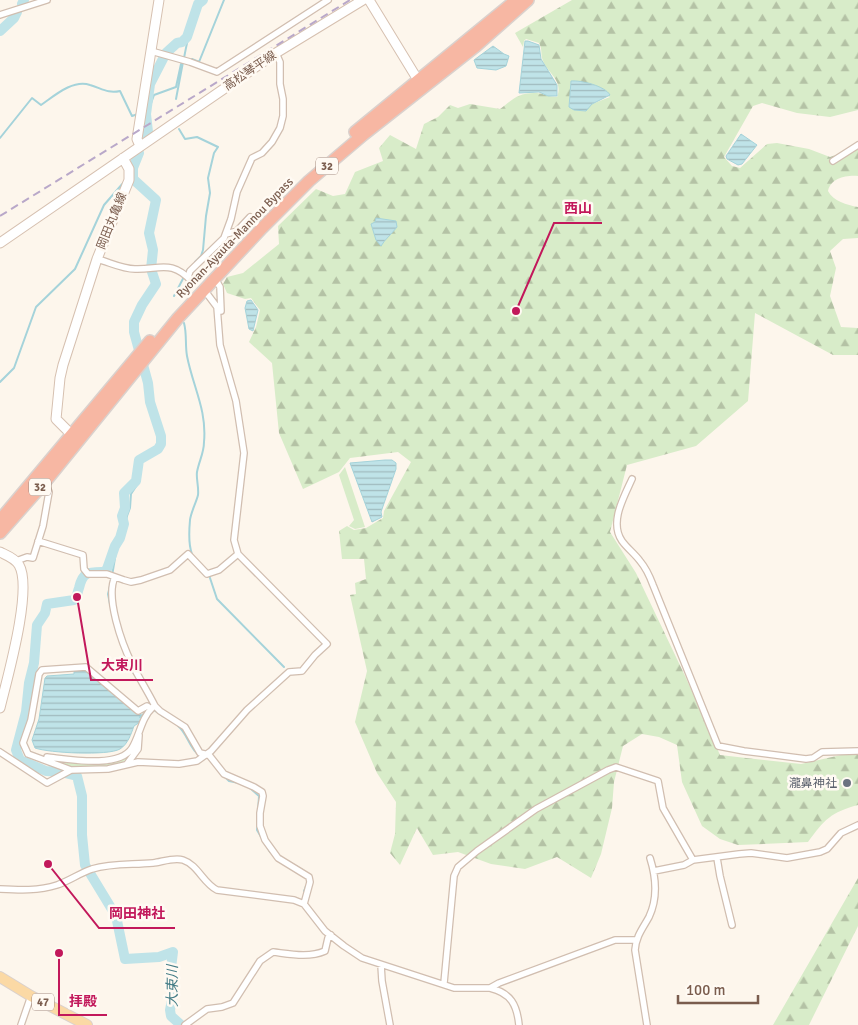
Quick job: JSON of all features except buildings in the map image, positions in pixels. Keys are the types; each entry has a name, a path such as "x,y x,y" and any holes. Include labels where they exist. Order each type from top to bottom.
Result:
{"highway":[{"name":"Ryonan-Ayauta-Mannou Bypass","path":"146,351 214,277 310,181 516,0"},
{"name":"Ryonan-Ayauta-Mannou Bypass","path":"0,520 74,437 209,272 256,223 304,176 420,84 476,46 528,0"},
{"name":"Ryonan-Ayauta-Mannou Bypass","path":"0,533 45,482 74,437"}],"main road":[{"path":"0,243 140,146 137,139 159,0"},
{"name":"高松琴平線","path":"140,146 276,54 363,0"},
{"path":"369,0 420,84"},
{"name":"岡田丸亀線","path":"74,437 56,420 60,378 97,259 129,178 129,169 123,158"},
{"path":"0,552 16,561 24,580 20,618 0,708"},
{"name":"47","path":"0,977 83,1024"}],"street":[{"path":"0,15 47,0"},
{"path":"151,51 217,72 328,0"},
{"path":"226,234 237,192 252,158 262,153 272,142 282,122 283,96 280,84 280,62 276,54"},
{"path":"833,161 858,145"},
{"path":"97,259 129,268 168,266 187,277 190,271 226,234 237,230 250,217 256,223"},
{"path":"214,277 220,287 222,317 218,319"},
{"path":"204,756 256,700 289,672 302,671 327,644 238,554 234,540 244,453 236,401 220,344 216,303 208,295"},
{"path":"632,479 618,516 619,534 622,541 640,560 650,577 718,746 744,752 806,759 813,758 822,752 858,751"},
{"path":"16,561 27,557 33,558 43,526 50,492 45,482"},
{"path":"38,541 83,556 86,573 107,574 131,582 170,570 188,554 206,574 219,570 238,554"},
{"path":"113,576 112,593 119,627 132,664 152,708"},
{"path":"204,756 200,754 185,727 160,711 147,706 138,710 86,667 42,670 39,674 31,720 23,744 28,754 42,758 70,771 102,770 143,762 188,763 209,755 224,774 262,792 263,799 260,813 262,835 278,858 309,877 310,882 302,903"},
{"path":"42,758 100,761 116,759 131,750 146,715 152,708"},
{"path":"127,764 133,758 139,745 139,732"},
{"path":"0,752 47,783 70,771"},
{"path":"444,983 454,876 458,867 476,851 536,809 608,770 616,767 658,781 663,808 693,860"},
{"path":"654,871 684,865 693,860 751,853 787,858 820,852 827,850 841,833 858,825"},
{"path":"647,1025 635,950 636,940 654,904 654,871 650,858"},
{"path":"717,858 732,925"},
{"path":"0,889 26,890 47,888 63,883 89,870 122,864 182,859 191,864 210,886 217,890 294,900 302,903 325,930 362,958 444,983 454,988 490,988 502,991 512,1000 518,1011 520,1025"},
{"path":"185,1025 207,1009 233,1003 260,961 268,955 273,952 292,955 318,954 325,951 328,938 331,935"},
{"path":"490,988 615,940 636,940"},
{"path":"381,965 382,982 390,1025"},
{"path":"21,1025 31,996"}],"green space":[{"path":"572,0 858,0 858,110 830,117 797,113 762,103 753,106 724,157 732,166 740,168 767,144 777,143 809,149 830,157 858,147 858,176 849,176 836,180 828,191 837,200 858,207 858,238 843,239 830,251 836,268 830,296 841,327 858,328 858,355 833,355 755,313 748,401 696,446 627,465 610,532 636,573 720,755 801,764 841,755 858,755 858,805 829,818 808,842 738,845 720,839 702,826 682,782 677,745 659,737 642,734 623,746 614,782 612,808 601,854 591,878 557,857 525,869 491,864 458,852 433,855 417,828 400,865 390,853 395,834 396,802 377,773 355,722 367,671 350,595 356,594 355,583 366,579 364,559 342,559 339,531 347,526 354,530 366,528 383,518 384,511 411,462 398,452 350,458 339,472 303,489 279,433 272,363 249,342 256,327 260,310 251,298 245,299 227,293 223,284 227,277 243,273 279,244 278,226 316,189 333,196 345,194 355,172 383,161 379,148 390,135 416,149 424,124 438,117 450,105 458,108 470,104 500,109 517,97 525,94 537,93 557,97 558,85 544,63 539,43 526,39 523,47 515,33","holes":["571,81 610,97 592,104 569,106"]},
{"path":"345,467 365,527 355,529 349,526 354,520 339,475"},
{"path":"138,745 133,755 121,763 104,767 66,767 48,759 114,761"},
{"path":"858,878 858,926 809,1025 773,1025"}],"water":[{"path":"525,41 539,45 541,59 557,85 557,96 548,96 539,92 519,93"},
{"path":"493,46 509,56 506,66 496,70 477,68 474,60"},
{"path":"571,81 592,84 610,95 592,104 586,111 574,110 569,107"},
{"path":"741,134 757,145 742,164 738,165 727,159 726,156"},
{"path":"376,218 396,221 397,227 381,246 376,240 371,224 375,222"},
{"path":"251,300 258,310 253,331 249,329 245,308 247,301"},
{"path":"392,460 396,463 396,469 381,512 382,517 372,522 350,463"},
{"path":"74,671 88,671 143,716 140,722 134,726 125,744 120,749 113,751 78,753 35,748 32,740 39,719 45,678 47,676 74,674"}],"waterway":[{"path":"22,4 24,0"},
{"name":"大束川","path":"144,138 148,132 146,114 150,84 166,53 187,37 198,4 203,0"},
{"name":"大束川","path":"184,58 194,19 205,0"},
{"path":"192,59 199,62 224,0"},
{"path":"0,31 14,18 17,12"},
{"path":"176,99 183,62"},
{"path":"145,111 149,109 154,95 176,87 181,64 184,62"},
{"path":"0,138 32,98 41,105 64,89 77,84 90,85 108,91 120,91 132,116 138,114"},
{"path":"179,129 185,139 197,137 218,147 214,153 208,178 210,193 203,250 201,256 195,262"},
{"name":"大束川","path":"139,153 133,168 133,179 156,200 149,233 153,250 151,269 156,284 142,305 134,322 134,332 148,383 150,402 161,436 161,444 158,449 139,460 136,481 124,493 125,508 122,516 124,524 107,569 104,572 85,575 82,578 74,600 47,604 45,613 37,625 34,663 29,683 26,712 16,750 20,760 46,771 77,776 82,796 82,835 85,865 116,916 125,959 159,957 173,952 170,976 174,990 170,1010 171,1016 181,1025"},
{"path":"0,382 14,368 36,307 75,269 104,205 124,182"},
{"path":"174,296 188,269"},
{"path":"184,323 187,356 202,409 204,430 203,450 197,472 198,495 190,520 189,542 192,554"},
{"name":"大束川","path":"111,582 116,552 123,538 130,508 131,494 137,485 137,478"},
{"path":"209,575 217,599 284,667"},
{"path":"110,586 108,594 110,604"},
{"path":"128,661 134,674"},
{"path":"150,703 154,710 164,717"},
{"path":"140,717 148,710"},
{"path":"178,726 193,749 200,756"},
{"path":"225,777 229,781 239,783"},
{"path":"250,788 259,796 257,830 270,852"},
{"path":"286,860 303,870"},
{"path":"304,891 306,886"}],"tunnel":[{"path":"192,282 204,292"}],"railway":[{"path":"0,216 350,0"}],"place":[{"name":"西山","path":"516,311"},
{"name":"大束川","path":"77,597"},
{"name":"瀧鼻神社","path":"847,783"},
{"name":"岡田神社","path":"48,864"},
{"name":"拝殿","path":"59,953"}]}
